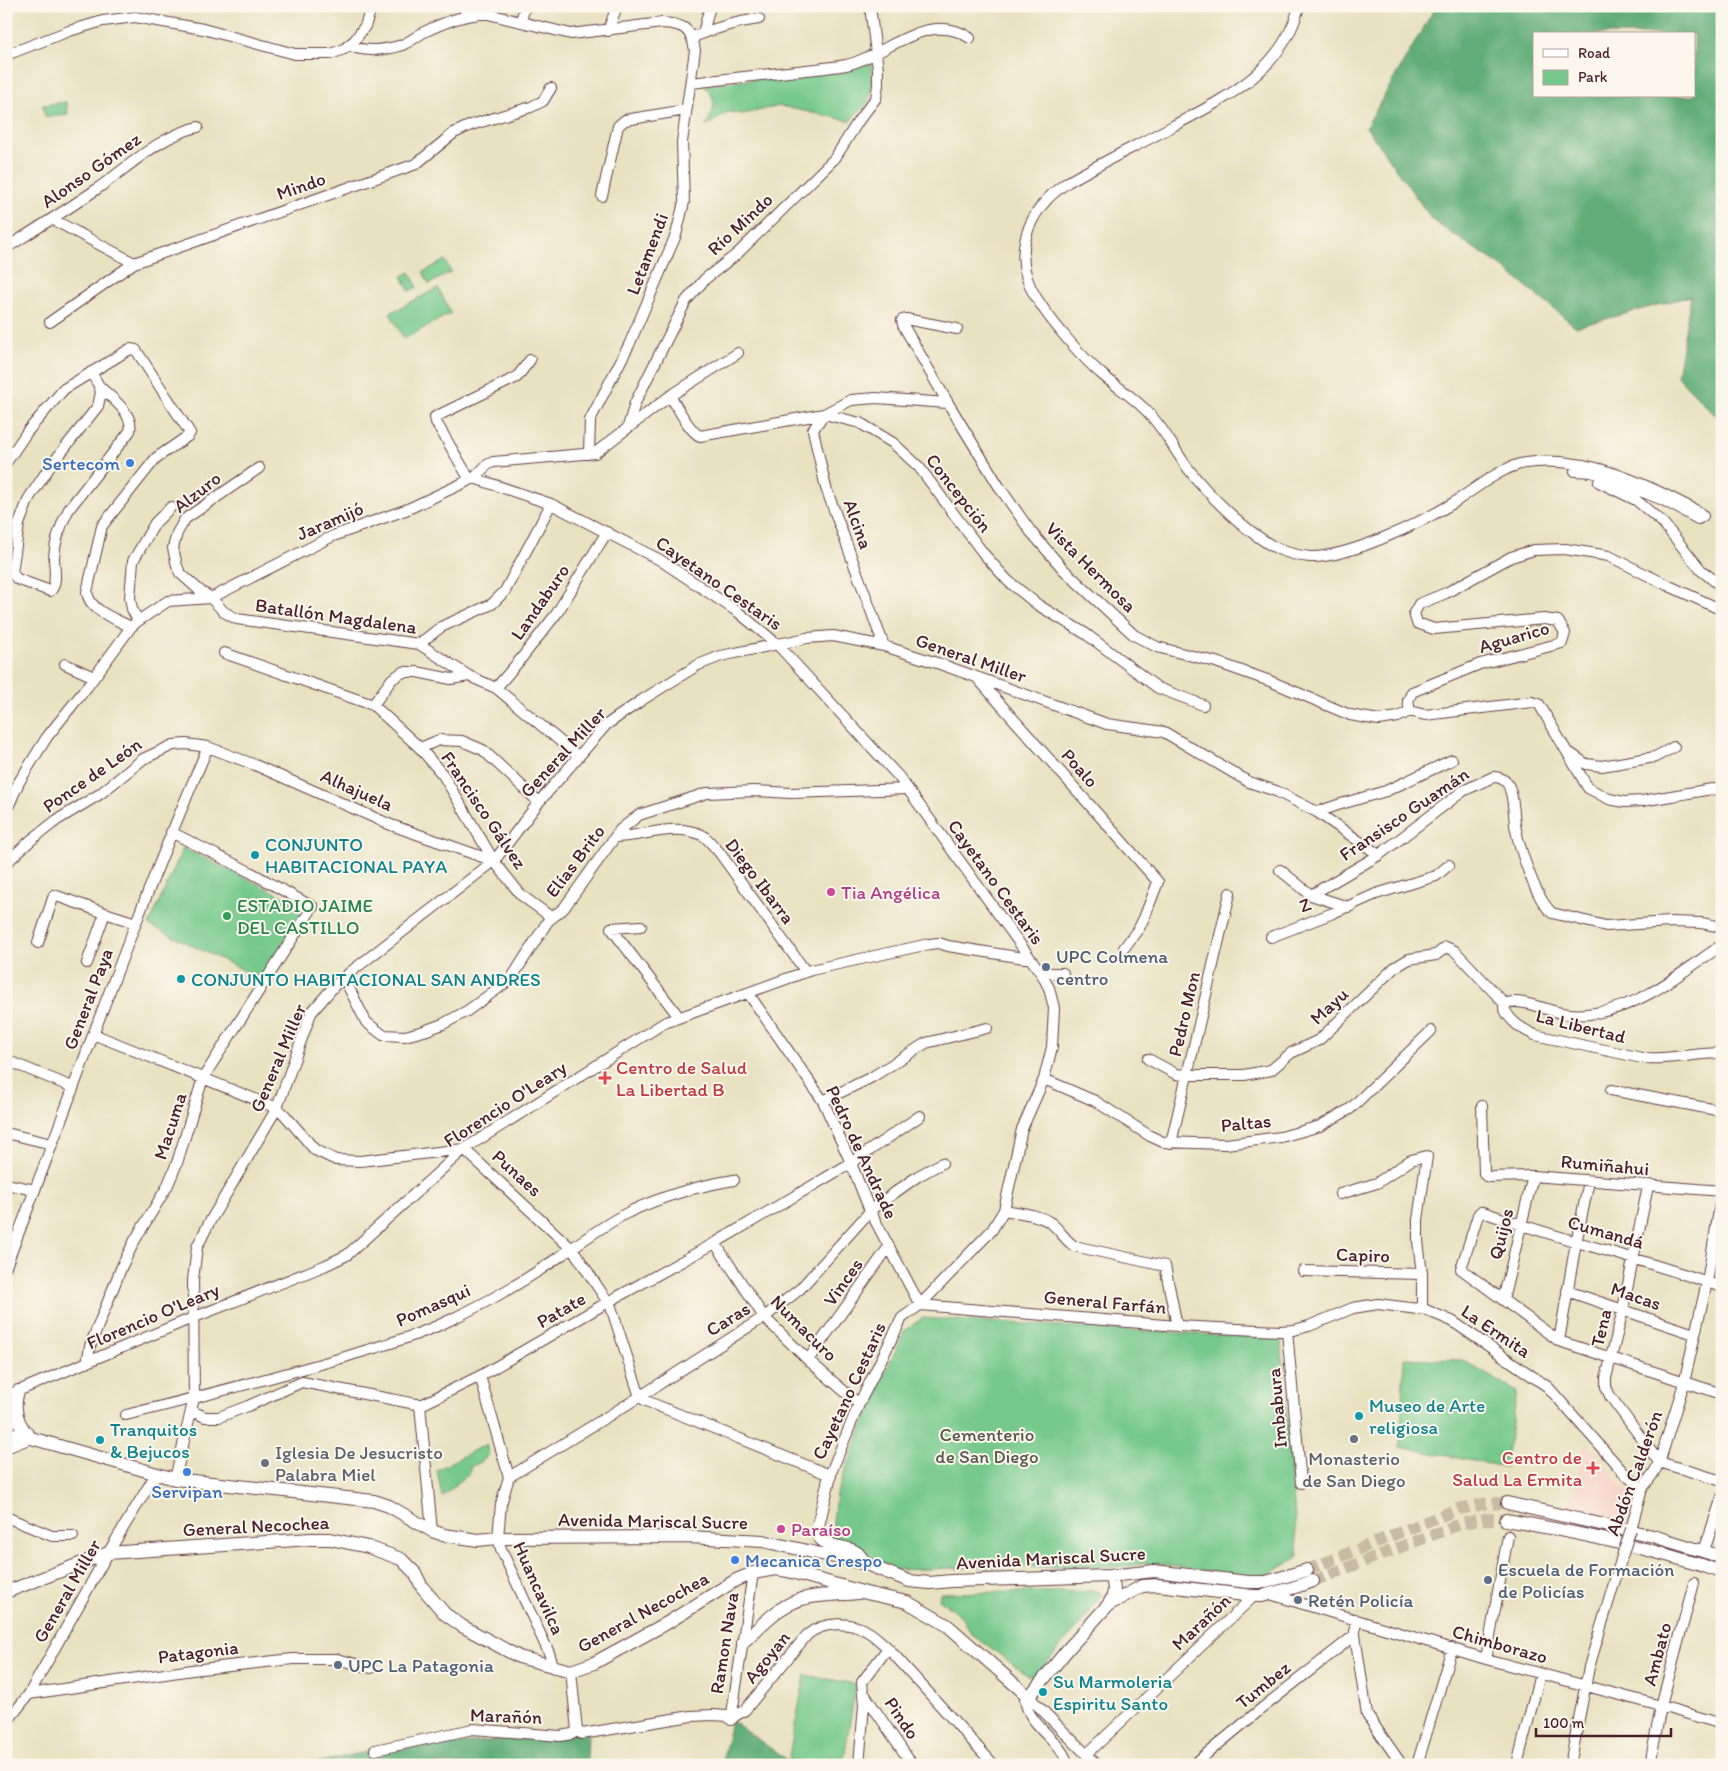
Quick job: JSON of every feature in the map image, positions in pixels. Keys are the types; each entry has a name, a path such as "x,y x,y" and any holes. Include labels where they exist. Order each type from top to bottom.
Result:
{"main road":[{"path":"18,1391 15,1400 17,1419 20,1426 31,1438"},
{"name":"Avenida Mariscal Sucre","path":"6,1434 31,1438 176,1479 374,1501 389,1506 432,1531 458,1538 478,1540 498,1538 688,1537 763,1542 866,1564 918,1583 1110,1576 1164,1572 1248,1582 1266,1582 1310,1576 1270,1594 1254,1596 1142,1586 1108,1606"},
{"path":"830,1475 817,1530 818,1537 823,1542 856,1552 866,1564"},
{"path":"1507,1503 1653,1536 1722,1557"},
{"path":"1506,1520 1638,1546 1682,1558 1722,1572"},
{"name":"General Necochea","path":"6,1592 108,1553 330,1539 368,1547 401,1559 415,1573 422,1587 445,1614 462,1626 518,1658 571,1671 594,1663 667,1623 736,1580 753,1573 776,1569 907,1602 947,1625 1029,1697"},
{"path":"1029,1697 1068,1649 1108,1606 1115,1595 1113,1581 1110,1576"},
{"path":"743,1642 773,1615 798,1600 808,1597 866,1593"}],"street":[{"path":"6,55 94,24 135,17 203,29 296,54 331,54 350,45 365,26 372,6"},
{"path":"521,21 525,6"},
{"path":"608,30 617,6"},
{"path":"703,33 710,6"},
{"name":"Río Mindo","path":"628,427 635,403 686,301 705,279 737,254 835,158 858,120 876,98 878,85 876,54 870,6"},
{"path":"1299,6 1294,22 1280,48 1270,62 1249,82 1220,102 1054,191 1045,201 1028,230 1024,245 1024,273 1036,297 1083,356 1103,375 1140,404 1150,415 1189,469 1217,499 1239,520 1265,540 1279,549 1294,554 1311,557 1324,556 1373,542 1442,509 1509,468 1523,463 1560,462 1597,467 1654,488 1703,516 1698,519 1663,500 1592,472 1575,471"},
{"path":"350,45 356,49 363,50 402,45 465,11 521,21 572,34 662,23 676,24 686,28 693,38 734,23 759,19"},
{"path":"690,83 846,65 876,54 894,43 932,29 961,32 970,38"},
{"name":"Letamendi","path":"589,454 590,420 629,345 676,236 684,202 682,142 695,50 693,38"},
{"name":"Mindo","path":"50,322 134,263 416,164 454,133 531,107 543,101 551,88"},
{"path":"602,196 618,126 625,120 686,110"},
{"name":"Alonso Gómez","path":"6,248 94,191 151,148 171,136 198,127"},
{"path":"52,218 134,263"},
{"name":"Vista Hermosa","path":"956,330 906,319 902,320 903,325 948,403 1000,488 1031,532 1064,570 1134,636 1157,647 1216,662 1270,681 1350,715 1379,720 1398,717 1410,711"},
{"path":"6,463 27,432 64,389 133,348 190,433 156,458 102,526 87,592 88,598 94,607 134,624"},
{"name":"Jaramijó","path":"6,812 19,782 47,737 134,624 168,601 211,598 333,536 408,509 472,479 487,464 589,454 602,448 670,396 738,353"},
{"path":"472,479 436,422 435,417 517,377 530,360"},
{"path":"91,372 99,386 126,413 131,426 130,431 69,509 58,536 54,556 54,587 50,591 42,589 17,580 12,573 20,524 29,498 49,468 98,406 100,398 99,386"},
{"name":"Concepción","path":"670,396 691,428 700,436 824,414 860,424 893,443 919,466 983,553 1008,582 1038,605 1086,634 1158,688 1203,706"},
{"path":"824,414 851,400 863,398 948,403"},
{"name":"Alcina","path":"824,414 813,430 826,488 884,646"},
{"path":"1542,462 1569,468 1636,500 1663,523 1701,570 1722,587"},
{"name":"Alzuro","path":"211,598 180,573 173,548 177,533 185,519 259,468"},
{"name":"Cayetano Cestaris","path":"472,479 550,504 608,532 667,564 738,612 777,644 908,789 1041,973 1049,988 1054,1008 1052,1047 1044,1079 1022,1129 1004,1210 992,1230 920,1305 902,1318 859,1404 830,1475"},
{"path":"419,644 441,627 492,604 505,591 550,504"},
{"path":"134,624 130,598 133,561 155,523 171,507"},
{"name":"Landaburo","path":"496,688 557,613 608,532"},
{"name":"Aguarico","path":"1410,711 1408,701 1412,692 1480,664 1562,643 1565,633 1558,621 1544,619 1434,629 1417,623 1414,613 1419,604 1446,593 1511,557 1534,550 1565,549 1609,556 1722,610"},
{"name":"Batallón Magdalena","path":"211,598 224,612 237,619 419,644 469,676 496,688 578,756"},
{"name":"General Miller","path":"176,1479 194,1398 193,1280 197,1247 209,1223 277,1108 311,1013 335,985 494,861 539,802 606,725 698,665 721,656 807,638 833,636 884,646 1107,724 1164,732 1249,782 1276,791 1317,812 1379,854"},
{"name":"Francisco Gálvez","path":"224,653 373,705 420,748 443,775 494,861 521,895 552,917"},
{"path":"65,664 94,677"},
{"path":"373,705 392,679 403,672 417,672 451,679 469,676"},
{"name":"Poalo","path":"976,678 1158,882 1140,928 1124,948"},
{"path":"1410,711 1425,715 1532,702 1539,704 1544,710 1588,788 1609,799 1624,802 1642,801 1712,789 1722,790"},
{"path":"420,748 439,740 462,741 483,750 539,802"},
{"name":"Ponce de León","path":"6,863 57,820 100,794 143,759 173,745 191,744 208,747"},
{"name":"General Paya","path":"6,1266 72,1087 171,832 208,747"},
{"name":"Alhajuela","path":"208,747 255,765 391,825 494,861"},
{"path":"1567,751 1586,764 1602,766 1655,757 1674,747"},
{"path":"1317,812 1386,792 1452,760"},
{"name":"Fransisco Guamán","path":"1311,895 1379,854 1463,791 1493,777 1498,777 1510,789 1517,837 1538,892 1545,907 1552,913 1606,926 1670,922 1722,926"},
{"name":"Elías Brito","path":"344,978 366,1022 383,1035 405,1036 424,1031 443,1024 467,1011 511,979 552,917 564,908 620,830 639,816 707,793 754,791 791,794 908,789"},
{"name":"Diego Ibarra","path":"615,837 684,830 704,836 719,852 806,972"},
{"name":"Macuma","path":"87,1363 90,1346 122,1266 170,1179 203,1078 311,909 250,872 171,832"},
{"name":"Z","path":"1271,937 1351,906 1376,894 1436,876 1449,865"},
{"path":"1280,870 1311,895 1348,907 1351,906"},
{"name":"Pedro Mon","path":"1171,1143 1230,892"},
{"path":"38,942 54,895 136,923"},
{"path":"87,963 105,913"},
{"path":"642,926 611,928 679,1017"},
{"name":"Florencio O'Leary","path":"6,1396 347,1255 464,1149 664,1023 806,972 929,944 940,943 948,946 1024,958 1029,957"},
{"name":"La Libertad","path":"1722,945 1648,995 1617,1009 1593,1014 1563,1014 1510,1001 1505,1004 1504,1008 1514,1022 1535,1035 1642,1058 1656,1059 1702,1053 1722,1053"},
{"name":"Mayu","path":"1148,1059 1176,1074 1244,1075 1271,1070 1291,1053 1319,1040 1394,968 1409,959 1436,955 1446,947 1455,951 1505,1004"},
{"path":"1041,973 1062,973"},
{"name":"Pedro de Andrade","path":"748,993 823,1101 870,1211 920,1305"},
{"path":"823,1101 872,1077 926,1043 987,1028"},
{"name":"Paltas","path":"1044,1079 1095,1102 1163,1142 1226,1144 1281,1137 1320,1126 1350,1110 1431,1031"},
{"name":"Punaes","path":"93,1034 277,1108 315,1150 336,1160 360,1161 464,1149 571,1247 608,1302 640,1397"},
{"path":"6,1060 72,1087"},
{"path":"1611,1090 1722,1111"},
{"name":"Rumiñahui","path":"1482,1106 1486,1176 1533,1176 1722,1191"},
{"name":"Patate","path":"420,1405 480,1376 715,1243 851,1163 920,1116"},
{"path":"6,1133 52,1144"},
{"path":"1340,1194 1377,1183 1411,1160 1427,1156 1418,1220 1418,1242 1422,1274 1422,1308"},
{"name":"Caras","path":"509,1477 640,1397 764,1317 800,1289 870,1211 918,1176 942,1163"},
{"name":"Quijos","path":"1503,1300 1533,1176"},
{"name":"Pomasqui","path":"126,1415 298,1371 414,1336 449,1321 505,1291 558,1258 571,1247 629,1212 701,1185 734,1180"},
{"path":"1559,1340 1589,1181"},
{"path":"6,1184 35,1190"},
{"name":"Tena","path":"1648,1186 1623,1310 1606,1378 1606,1387 1610,1396 1659,1462"},
{"name":"Abdón Calderón","path":"1570,1765 1592,1658 1630,1529 1642,1489 1659,1462 1684,1382 1707,1282 1722,1191"},
{"path":"1004,1210 1038,1216 1052,1224 1074,1246 1165,1266 1177,1326"},
{"name":"Cumandá","path":"1503,1300 1461,1269 1480,1212 1576,1243 1633,1258 1722,1288"},
{"name":"Numacuro","path":"715,1243 764,1317 808,1360 859,1404"},
{"name":"Vinces","path":"808,1360 888,1248"},
{"name":"Capiro","path":"1303,1270 1422,1274"},
{"name":"Macas","path":"1567,1290 1694,1334"},
{"path":"1503,1300 1559,1340 1722,1394"},
{"name":"La Ermita","path":"1287,1330 1309,1326 1353,1308 1378,1304 1422,1308 1452,1321 1548,1387 1624,1473 1642,1489"},
{"name":"General Farfán","path":"920,1305 1177,1326 1287,1330"},
{"name":"Imbabura","path":"1287,1330 1301,1483"},
{"path":"298,1371 302,1376 302,1382"},
{"path":"480,1376 509,1477"},
{"path":"192,1411 205,1417 219,1417 302,1382 420,1405 432,1531"},
{"path":"640,1397 830,1475"},
{"path":"6,1448 31,1438"},
{"path":"1659,1462 1722,1481"},
{"name":"General Miller","path":"6,1723 29,1694 108,1553 156,1474"},
{"name":"Huancavilca","path":"509,1477 501,1504 498,1538 554,1668"},
{"path":"1705,1548 1722,1497"},
{"path":"6,1517 52,1536 73,1536"},
{"path":"1486,1659 1508,1536"},
{"name":"Ramon Nava","path":"731,1720 753,1573"},
{"name":"Ambato","path":"1650,1765 1661,1706 1694,1583"},
{"name":"Chimborazo","path":"1270,1594 1486,1659 1722,1724"},
{"name":"Marañón","path":"1086,1755 1254,1596"},
{"path":"1355,1620 1355,1634 1368,1718 1402,1765"},
{"name":"Agoyan","path":"731,1720 745,1710 813,1630 834,1624 860,1627 870,1632 888,1648 994,1765"},
{"name":"Tumbez","path":"1193,1765 1355,1634"},
{"path":"859,1765 864,1705 862,1680 888,1648"},
{"path":"1417,1765 1452,1648"},
{"name":"Patagonia","path":"29,1694 192,1670 292,1659 337,1659 371,1668"},
{"path":"571,1671 576,1730 582,1734 706,1715 727,1716 731,1720"},
{"path":"1517,1765 1540,1674"},
{"name":"Pindo","path":"862,1692 914,1765"},
{"path":"1068,1765 1058,1746 1027,1711 1025,1700 1029,1697 1096,1765"},
{"name":"Marañón","path":"375,1750 473,1729 560,1736 572,1734 576,1730"}],"shaded area":[{"name":"Centro de Salud La Ermita","path":"1585,1443 1630,1494 1623,1520 1570,1506"}],"green space":[{"path":"1436,6 1722,6 1722,422 1677,376 1691,296 1576,327 1500,265 1433,221 1366,127"},
{"path":"871,64 872,86 870,98 865,107 851,121 780,106 743,114 728,112 706,126 712,114 714,100 704,85 839,70"},
{"path":"66,102 68,114 45,117 43,105"},
{"path":"445,260 451,272 429,284 423,272"},
{"path":"410,272 417,287 409,291 402,276"},
{"path":"438,288 451,313 404,339 390,313"},
{"name":"ESTADIO JAIME DEL CASTILLO","path":"183,848 306,907 260,978 149,925"},
{"name":"Cementerio de San Diego","path":"923,1318 1281,1339 1298,1557 1268,1575 1246,1576 1147,1563 1124,1567 997,1567 892,1570 861,1550 831,1539 836,1495 875,1394 905,1330"},
{"path":"1404,1358 1462,1360 1517,1392 1505,1467 1400,1447"},
{"path":"486,1444 489,1455 481,1462 470,1467 471,1470 468,1474 442,1497 437,1470"},
{"path":"1096,1591 1102,1594 1098,1602 1038,1674 1033,1676 1027,1675 971,1633 959,1614 939,1599 940,1593"},
{"path":"805,1675 856,1684 843,1765 812,1765 788,1761"},
{"path":"731,1720 788,1761 791,1765 722,1765"},
{"path":"588,1733 587,1765 222,1765 230,1763 311,1764 375,1750"}],"tunnel":[{"path":"1307,1570 1458,1509 1483,1504 1507,1503"},
{"path":"1313,1581 1460,1524 1484,1519 1506,1520"}],"place":[{"name":"Sertecom","path":"130,463"},
{"name":"CONJUNTO HABITACIONAL PAYA","path":"255,855"},
{"name":"Tia Angélica","path":"831,892"},
{"name":"ESTADIO JAIME DEL CASTILLO","path":"227,916"},
{"name":"UPC Colmena centro","path":"1046,967"},
{"name":"CONJUNTO HABITACIONAL SAN ANDRES","path":"181,979"},
{"name":"Centro de Salud La Libertad B","path":"605,1078"},
{"name":"Museo de Arte religiosa","path":"1359,1416"},
{"name":"Monasterio de San Diego","path":"1354,1439"},
{"name":"Tranquitos & Bejucos","path":"100,1440"},
{"name":"Iglesia De Jesucristo Palabra Miel","path":"265,1463"},
{"name":"Centro de Salud La Ermita","path":"1593,1468"},
{"name":"Servipan","path":"187,1472"},
{"name":"Paraíso","path":"781,1529"},
{"name":"Mecanica Crespo","path":"735,1560"},
{"name":"Escuela de Formación de Policías","path":"1488,1580"},
{"name":"Retén Policía","path":"1298,1600"},
{"name":"UPC La Patagonia","path":"338,1665"},
{"name":"Su Marmoleria Espiritu Santo","path":"1043,1692"}]}
